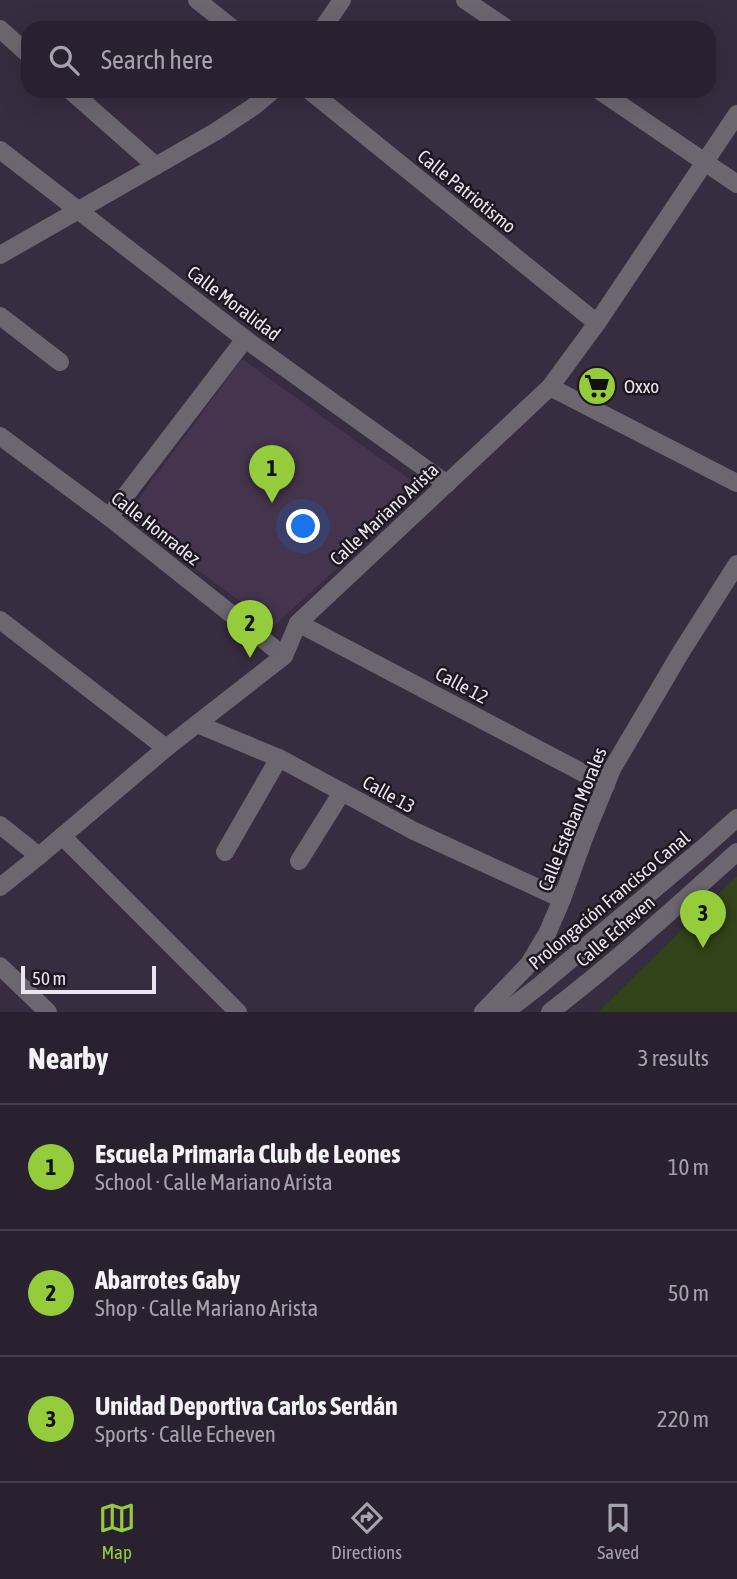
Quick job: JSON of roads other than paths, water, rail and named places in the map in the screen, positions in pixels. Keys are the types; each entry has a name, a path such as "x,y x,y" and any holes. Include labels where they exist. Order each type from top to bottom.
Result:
{"street":[{"path":"197,0 223,21"},
{"path":"328,21 342,0"},
{"path":"465,0 496,21"},
{"path":"0,29 21,48"},
{"path":"79,98 156,166"},
{"path":"0,255 215,132 264,98"},
{"name":"Calle Patriotismo","path":"319,98 597,323"},
{"path":"610,98 737,184"},
{"name":"Calle Mariano Arista","path":"0,887 166,748 284,656 298,623 550,387 597,323 737,114"},
{"name":"Calle Moralidad","path":"0,150 245,339 447,484"},
{"path":"0,316 60,362"},
{"path":"109,517 245,339"},
{"path":"550,387 737,484"},
{"name":"Calle Honradez","path":"0,436 109,517 284,656"},
{"name":"Calle Esteban Morales","path":"483,1012 529,964 547,934 612,769 640,719 737,564"},
{"path":"0,621 166,748"},
{"name":"Calle 12","path":"298,623 606,785"},
{"name":"Calle 13","path":"197,724 279,758 414,831 562,899"},
{"path":"225,852 279,758"},
{"path":"299,861 342,792"},
{"name":"Prolongación Francisco Canal","path":"505,1012 560,969 737,818"},
{"path":"0,825 39,856"},
{"path":"62,836 238,1012"},
{"name":"Calle Echeven","path":"550,1012 628,949 737,852"},
{"path":"0,966 48,1012"}],"place":[{"name":"Oxxo","path":"597,386"},
{"name":"Escuela Primaria Club de Leones","path":"272,503"},
{"name":"Abarrotes Gaby","path":"250,658"},
{"name":"Unidad Deportiva Carlos Serdán","path":"703,948"}]}
